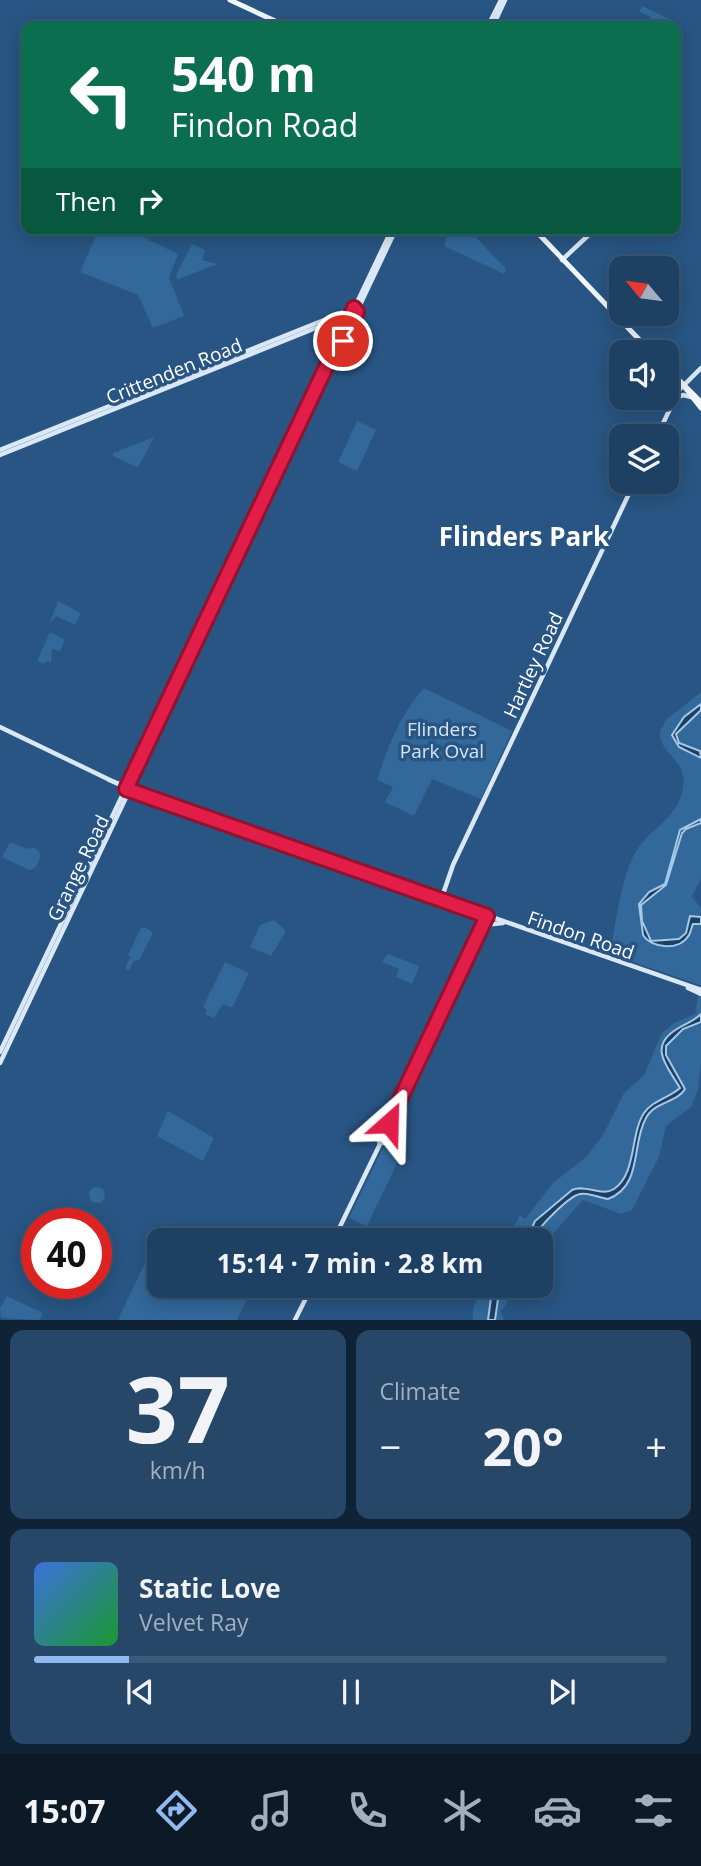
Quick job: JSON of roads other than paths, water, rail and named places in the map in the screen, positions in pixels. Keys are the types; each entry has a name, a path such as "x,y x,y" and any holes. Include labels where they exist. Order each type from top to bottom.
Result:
{"main road":[{"path":"230,0 275,21"},
{"path":"493,21 503,0"},
{"name":"Grange Road","path":"0,1063 391,235"},
{"path":"539,235 639,340"},
{"path":"562,260 589,235"},
{"name":"Grange Road","path":"133,779 354,311"},
{"name":"Crittenden Road","path":"0,456 354,311"},
{"name":"Crittenden Road","path":"0,450 354,311"},
{"path":"343,317 347,323"},
{"path":"679,392 701,368"},
{"path":"679,381 701,402"},
{"path":"683,385 701,408"},
{"path":"679,397 691,397"},
{"name":"Hartley Road","path":"440,900 453,865 629,494"},
{"name":"Findon Road","path":"0,727 108,780 148,796 701,993"},
{"path":"133,779 139,792 124,798 115,783 133,779"},
{"name":"Grange Road","path":"0,1052 102,845"},
{"path":"339,1228 380,1144 385,1142 383,1137 386,1129 487,916"},
{"path":"483,925 504,922"},
{"path":"295,1320 306,1298"}],"district":[{"name":"Flinders Park","path":"524,537"}],"park label":[{"name":"Flinders Park Oval","path":"442,740"}]}
